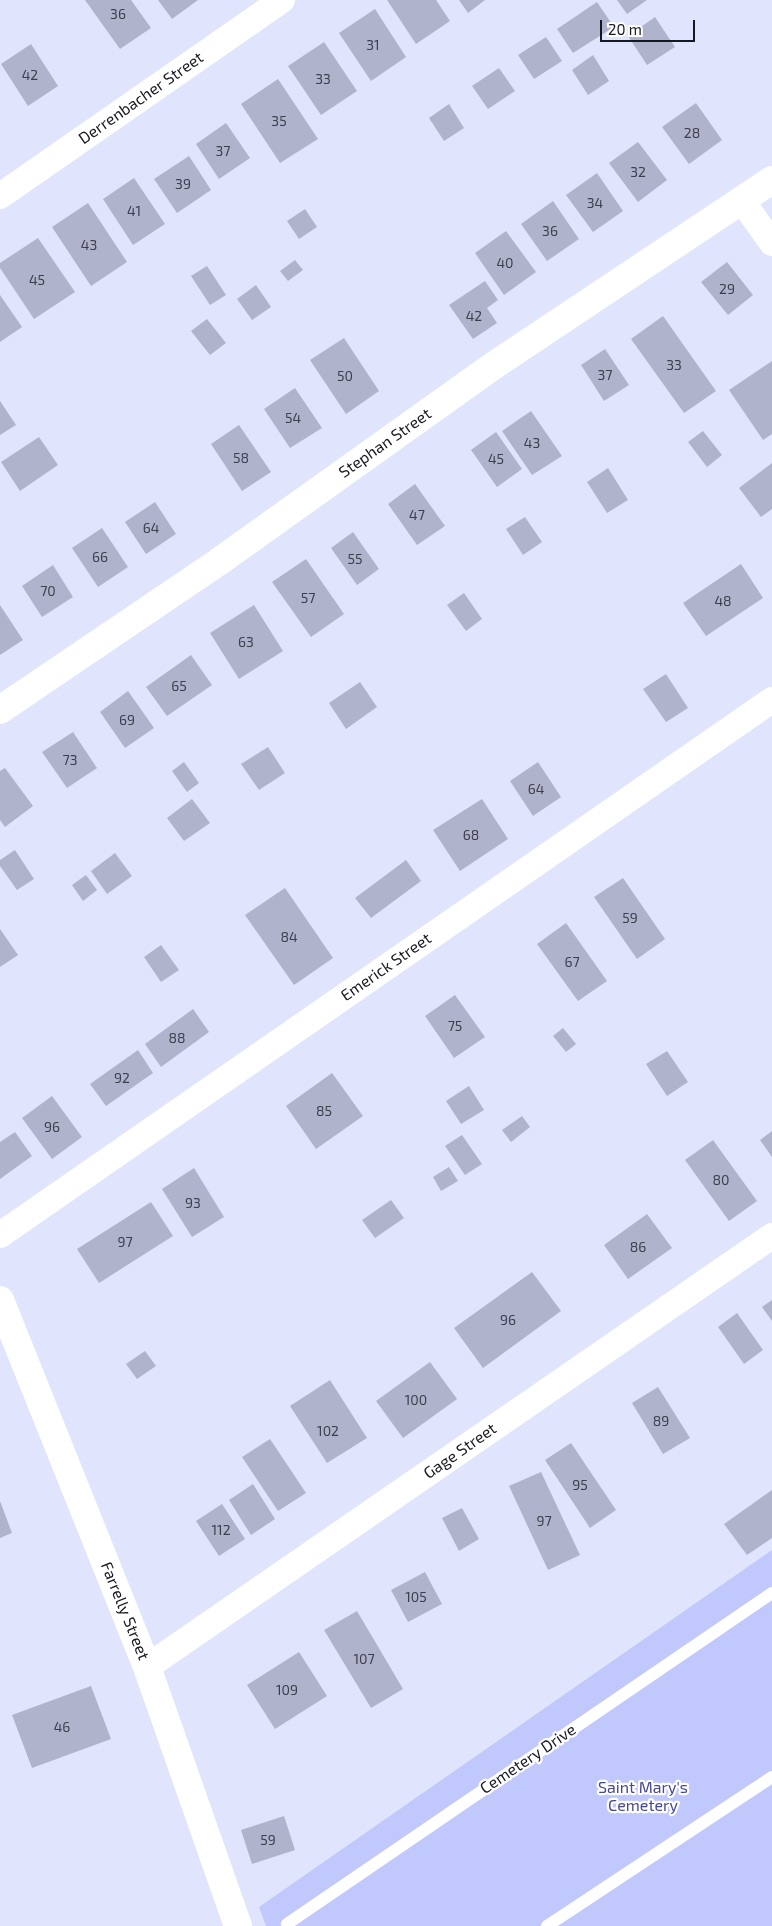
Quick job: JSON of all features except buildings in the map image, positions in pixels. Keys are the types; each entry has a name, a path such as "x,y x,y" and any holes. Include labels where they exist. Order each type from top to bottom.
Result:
{"street":[{"name":"Derrenbacher Street","path":"0,196 282,0"},
{"name":"Stephan Street","path":"0,710 216,563 493,366 772,180"},
{"path":"742,201 772,243"},
{"name":"Emerick Street","path":"0,1235 772,700"},
{"name":"Gage Street","path":"147,1667 772,1236"},
{"name":"Farrelly Street","path":"0,1300 147,1667 238,1926"}],"lane":[{"name":"Cemetery Drive","path":"288,1926 287,1924 772,1593"},
{"path":"547,1926 772,1777"}],"green space":[{"name":"Saint Mary's Cemetery","path":"772,1550 772,1926 266,1926 259,1907"}]}
